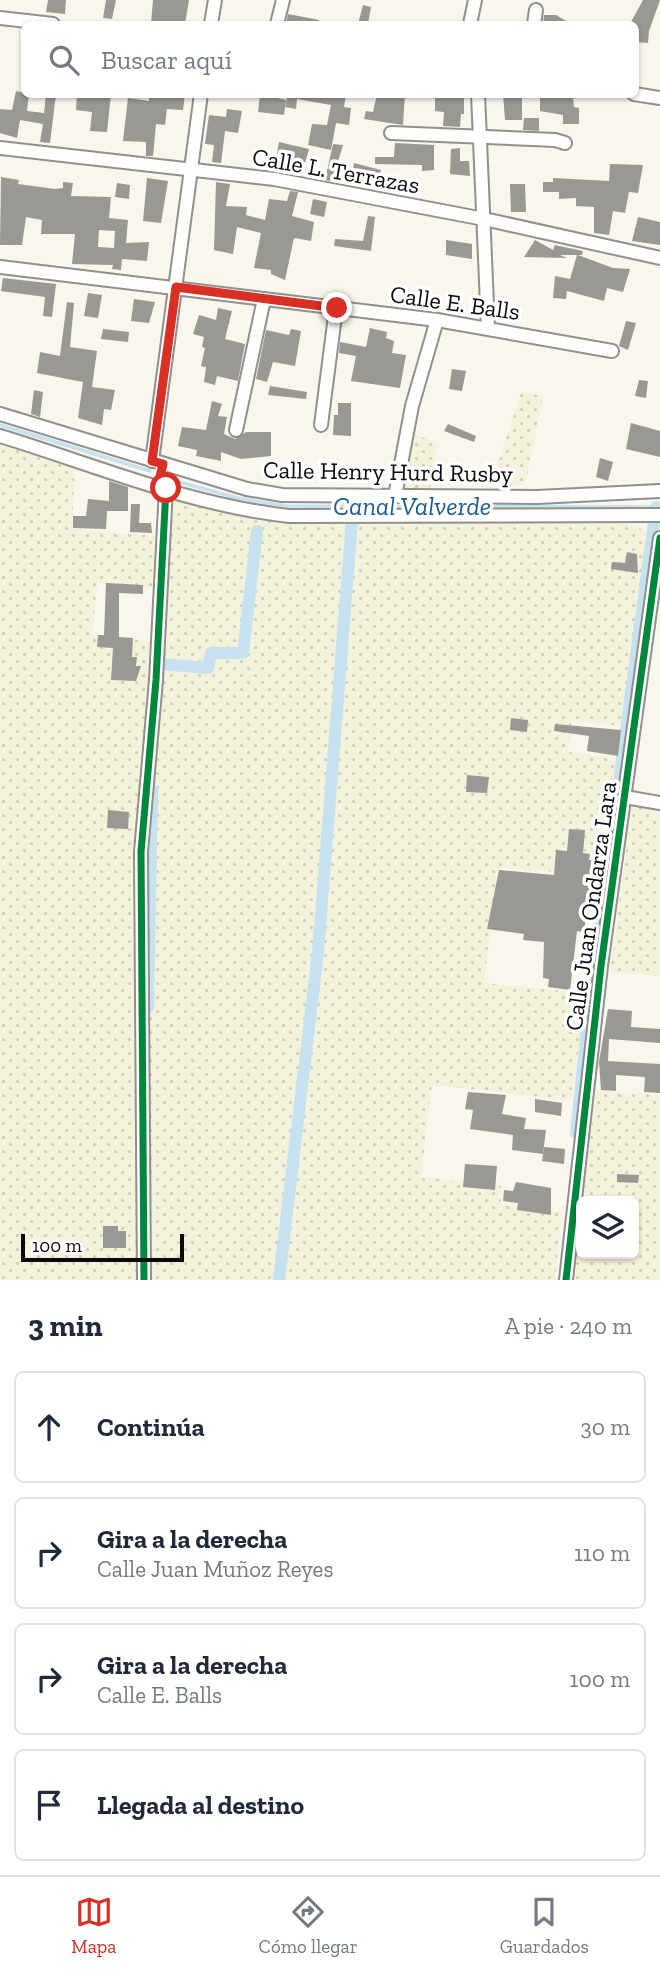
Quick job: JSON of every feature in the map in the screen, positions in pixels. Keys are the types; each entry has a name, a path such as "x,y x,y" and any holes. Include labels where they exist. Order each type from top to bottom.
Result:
{"street":[{"path":"212,21 215,0"},
{"path":"278,21 282,0"},
{"path":"471,21 475,0"},
{"path":"534,21 536,10"},
{"path":"0,18 26,21"},
{"path":"639,95 660,98"},
{"path":"144,1280 141,852 156,680 162,486 157,462 200,98"},
{"path":"478,98 488,328"},
{"path":"391,133 555,140 565,144"},
{"name":"Calle L. Terrazas","path":"0,148 274,179 484,219 660,258"},
{"name":"Calle E. Balls","path":"0,267 437,320 612,351"},
{"path":"236,430 264,299"},
{"path":"321,425 337,308"},
{"path":"395,496 412,406 437,320"},
{"name":"Calle Henry Hurd Rusby","path":"0,414 247,489 282,495 537,496 660,491"},
{"name":"Calle Henry Hurd Rusby","path":"0,436 92,464 138,482 162,486 236,508 289,516 660,515"},
{"name":"Calle Juan Ondarza Lara","path":"566,1280 588,1071 660,538"},
{"path":"625,797 660,803"}],"shaded area":[{"path":"521,392 543,396 525,485 491,486"},
{"path":"411,433 437,443 430,488 407,489 403,486"},
{"path":"0,440 75,465 72,529 157,536 155,588 97,583 92,636 150,641 136,866 138,1280 0,1280"},
{"path":"171,494 238,515 286,520 620,521 649,532 621,726 572,720 568,752 619,758 609,828 599,826 595,853 561,848 560,872 498,868 484,983 585,993 572,1100 432,1085 421,1177 501,1186 501,1205 562,1212 555,1280 148,1280 146,856"},
{"path":"632,806 660,810 660,976 610,972"},
{"path":"595,1091 660,1095 660,1280 574,1280 576,1259 639,1259 639,1196 584,1196"}],"building":[{"path":"48,0 66,0 65,14 46,12"},
{"path":"106,0 116,0 112,19 103,18"},
{"path":"153,0 189,0 186,21 151,21"},
{"path":"643,0 660,0 649,31 648,43 639,42 639,21 632,21"},
{"path":"363,5 371,7 369,21 359,21"},
{"path":"288,14 319,20 319,21 287,21"},
{"path":"544,15 556,15 566,21 543,21"},
{"path":"16,91 21,92 21,98 29,98 27,111 44,113 46,98 56,98 50,143 40,142 43,124 20,120 17,138 0,133 0,109 12,110"},
{"path":"77,98 111,98 107,132 90,131 92,112 76,110"},
{"path":"128,98 149,101 149,98 184,98 183,110 167,109 165,125 156,124 153,156 146,156 146,142 123,141"},
{"path":"260,98 286,100 284,115 258,112"},
{"path":"287,98 345,98 344,107 351,108 349,125 336,123 331,150 308,145 312,124 327,125 331,105 297,99 296,109 285,107"},
{"path":"376,98 405,98 403,125 364,119 366,111 373,112"},
{"path":"435,98 464,98 464,114 461,114 460,127 443,126 444,112 435,111"},
{"path":"503,98 522,98 522,120 505,120"},
{"path":"540,98 573,98 574,107 579,108 579,124 563,124 563,115 540,111"},
{"path":"227,109 242,111 238,133 225,131 221,163 212,162 214,145 205,144 209,115 226,117"},
{"path":"524,118 539,118 539,131 523,130"},
{"path":"279,142 309,149 305,163 292,161 290,167 275,165"},
{"path":"395,143 434,145 434,170 422,171 422,165 375,164 375,157 394,157"},
{"path":"333,144 343,145 332,181 325,180"},
{"path":"460,148 460,161 469,161 470,176 450,174 451,149"},
{"path":"354,163 381,170 379,183 359,179 359,176 352,174"},
{"path":"610,164 643,165 638,193 629,192 625,213 613,211 609,235 594,233 594,207 576,206 576,198 559,199 559,192 543,192 543,182 553,182 553,178 609,181"},
{"path":"1,177 19,180 18,184 55,189 63,188 63,182 73,183 71,196 111,197 109,218 128,220 126,243 149,242 147,261 122,259 121,270 112,269 113,265 72,264 75,234 41,234 42,220 26,217 22,245 0,245","holes":["99,230 115,231 114,248 98,247"]},
{"path":"147,178 168,181 161,223 143,221"},
{"path":"216,182 230,184 226,206 247,207 246,215 265,220 269,199 287,201 290,191 298,192 292,216 314,222 311,241 294,238 285,280 271,274 271,270 254,268 261,233 237,227 233,254 214,250"},
{"path":"117,183 130,185 129,199 115,197"},
{"path":"510,184 525,184 526,212 511,212"},
{"path":"313,199 327,202 324,217 310,214"},
{"path":"368,216 375,217 371,251 334,246 335,239 363,241"},
{"path":"638,217 660,222 660,245 632,241"},
{"path":"446,240 472,244 472,259 446,255"},
{"path":"535,240 553,250 555,245 583,251 582,255 578,255 613,268 630,269 623,292 607,288 604,301 567,291 566,299 553,298 555,276 570,279 577,255 560,255 567,258 524,257"},
{"path":"3,278 56,284 52,317 43,316 45,297 1,291"},
{"path":"88,293 102,295 98,318 84,316"},
{"path":"134,299 155,302 149,323 131,321"},
{"path":"67,302 74,303 70,347 97,351 92,387 115,390 111,410 104,409 102,425 78,418 83,382 37,373 40,352 60,356"},
{"path":"218,308 232,311 225,339 245,344 238,381 217,376 215,385 204,382 206,367 201,366 205,348 202,347 204,337 193,334 199,315 216,320"},
{"path":"626,321 636,323 628,350 619,346"},
{"path":"370,328 387,332 386,338 394,341 392,353 406,355 400,388 351,381 356,356 339,353 340,342 366,347"},
{"path":"103,329 129,332 128,342 101,339"},
{"path":"291,329 301,331 295,366 273,362 267,382 256,379 266,330 289,335"},
{"path":"452,369 466,371 462,391 449,389"},
{"path":"639,380 648,381 646,398 635,396"},
{"path":"270,386 307,392 306,399 268,395"},
{"path":"34,390 43,392 40,417 31,414"},
{"path":"212,401 222,404 218,416 227,417 224,434 235,439 246,432 271,432 271,456 241,459 221,452 221,461 196,456 197,450 178,446 182,427 206,430"},
{"path":"338,403 351,403 351,436 333,435"},
{"path":"631,423 660,431 660,457 626,449"},
{"path":"448,424 476,436 474,442 444,431"},
{"path":"600,458 613,462 608,481 596,477"},
{"path":"109,481 128,487 128,511 107,511 106,529 73,528 73,516 86,516 88,499 109,501"},
{"path":"131,504 140,504 139,523 151,523 152,533 130,532"},
{"path":"627,552 637,554 638,573 611,569 612,562 625,563"},
{"path":"106,583 143,585 143,594 119,593 119,637 133,638 132,657 137,657 136,666 141,666 136,681 111,680 113,648 97,647 98,635 104,635"},
{"path":"511,718 528,720 527,732 510,730"},
{"path":"555,724 621,730 618,756 587,751 589,736 554,731"},
{"path":"467,775 489,777 487,793 466,792"},
{"path":"108,810 129,812 128,829 107,828"},
{"path":"569,829 585,830 583,853 590,854 589,860 599,860 598,877 592,876 584,932 577,931 570,990 548,987 549,979 543,978 544,942 523,940 524,934 487,929 499,870 554,875 556,850 567,851"},
{"path":"608,1009 632,1011 631,1027 660,1029 660,1043 609,1039 608,1061 660,1064 660,1093 644,1092 645,1077 616,1075 616,1091 601,1090 599,1062"},
{"path":"468,1092 506,1095 502,1114 526,1118 524,1129 546,1130 543,1154 512,1150 513,1135 470,1129 473,1110 465,1109"},
{"path":"535,1099 562,1103 561,1116 535,1112"},
{"path":"544,1147 565,1149 564,1164 542,1161"},
{"path":"465,1164 497,1166 495,1190 463,1187"},
{"path":"617,1174 639,1175 638,1183 617,1182"},
{"path":"516,1182 551,1188 551,1215 517,1210 518,1203 503,1201 504,1190 513,1191"},
{"path":"103,1226 118,1226 118,1231 126,1231 126,1248 103,1248"}],"waterway":[{"name":"Canal Valverde","path":"0,425 150,471"},
{"name":"Canal Valverde","path":"172,480 237,498 286,506 656,507"},
{"path":"279,1280 318,952 353,507"},
{"path":"576,1133 590,998 656,507"},
{"path":"161,664 208,668 211,653 243,653 257,531"},
{"path":"148,1007 152,790"}],"cycle path":[{"path":"144,1280 141,852 156,680 166,488 157,485 163,464"},
{"path":"566,1280 601,966 660,538"}],"route":[{"path":"166,488 158,485 163,464 152,461 176,287 337,308"}]}
